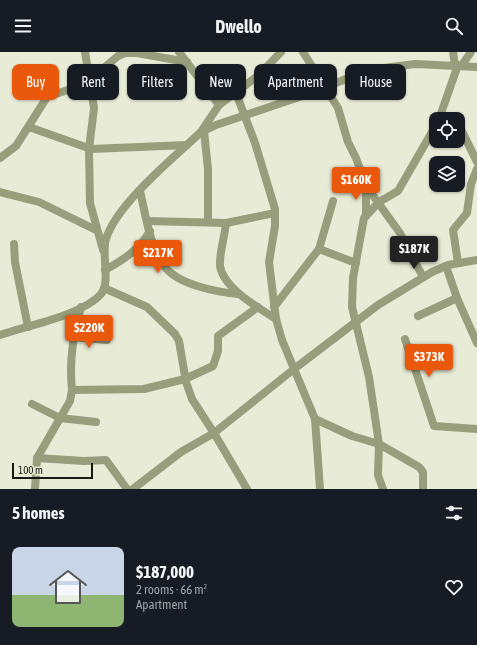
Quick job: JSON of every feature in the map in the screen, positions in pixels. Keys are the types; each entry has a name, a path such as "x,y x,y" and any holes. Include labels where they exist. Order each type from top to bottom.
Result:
{"street":[{"path":"85,52 88,64"},
{"path":"180,52 219,105"},
{"path":"246,85 265,70 281,52"},
{"path":"303,52 310,64"},
{"path":"453,52 458,65"},
{"path":"441,112 458,65 471,52"},
{"path":"107,64 125,53 137,53 187,62"},
{"path":"337,82 377,68 414,64 477,67"},
{"path":"0,158 16,146 49,95 67,90"},
{"path":"93,100 94,108 89,149 90,203 96,230 105,254"},
{"path":"0,335 28,327 81,308 101,294 104,288 105,240 118,214 202,132 219,105 226,100"},
{"path":"238,100 255,143 275,214 275,226 269,262 274,307 276,319 294,369 315,419 320,489"},
{"path":"202,132 243,114 285,100"},
{"path":"333,100 338,108 348,142 356,158 366,186 400,233 423,277"},
{"path":"29,127 89,149 189,144 207,148"},
{"path":"202,132 207,148 208,222"},
{"path":"366,216 379,202 398,191 429,137"},
{"path":"465,137 477,162"},
{"path":"458,263 453,230 467,213 471,184 477,169"},
{"path":"366,186 366,216 356,263 352,307 369,377 379,444 378,475 383,489"},
{"path":"140,191 155,248 166,268 186,282 196,286 218,292 238,294"},
{"path":"0,192 39,202 96,230"},
{"path":"274,307 319,249 333,201"},
{"path":"147,221 226,223 275,214"},
{"path":"226,223 221,268 238,294 276,319"},
{"path":"105,270 132,253 144,242 150,231"},
{"path":"14,244 15,262 28,327"},
{"path":"319,249 356,263"},
{"path":"136,488 182,452 214,433 356,321 423,277 446,266 477,260"},
{"path":"446,266 477,343"},
{"path":"104,288 147,306 175,334 179,342 185,379 192,399 247,489"},
{"path":"418,316 458,298"},
{"path":"72,390 144,389 185,379 213,366 218,351 218,336 258,307"},
{"path":"35,489 37,458 70,401 72,390 70,364 73,337 81,308"},
{"path":"73,337 107,340"},
{"path":"405,339 434,426 477,428"},
{"path":"32,404 60,418 96,422"},
{"path":"315,419 352,436 379,444 422,469 423,489"},
{"path":"37,458 84,461 106,460 127,489"}]}
